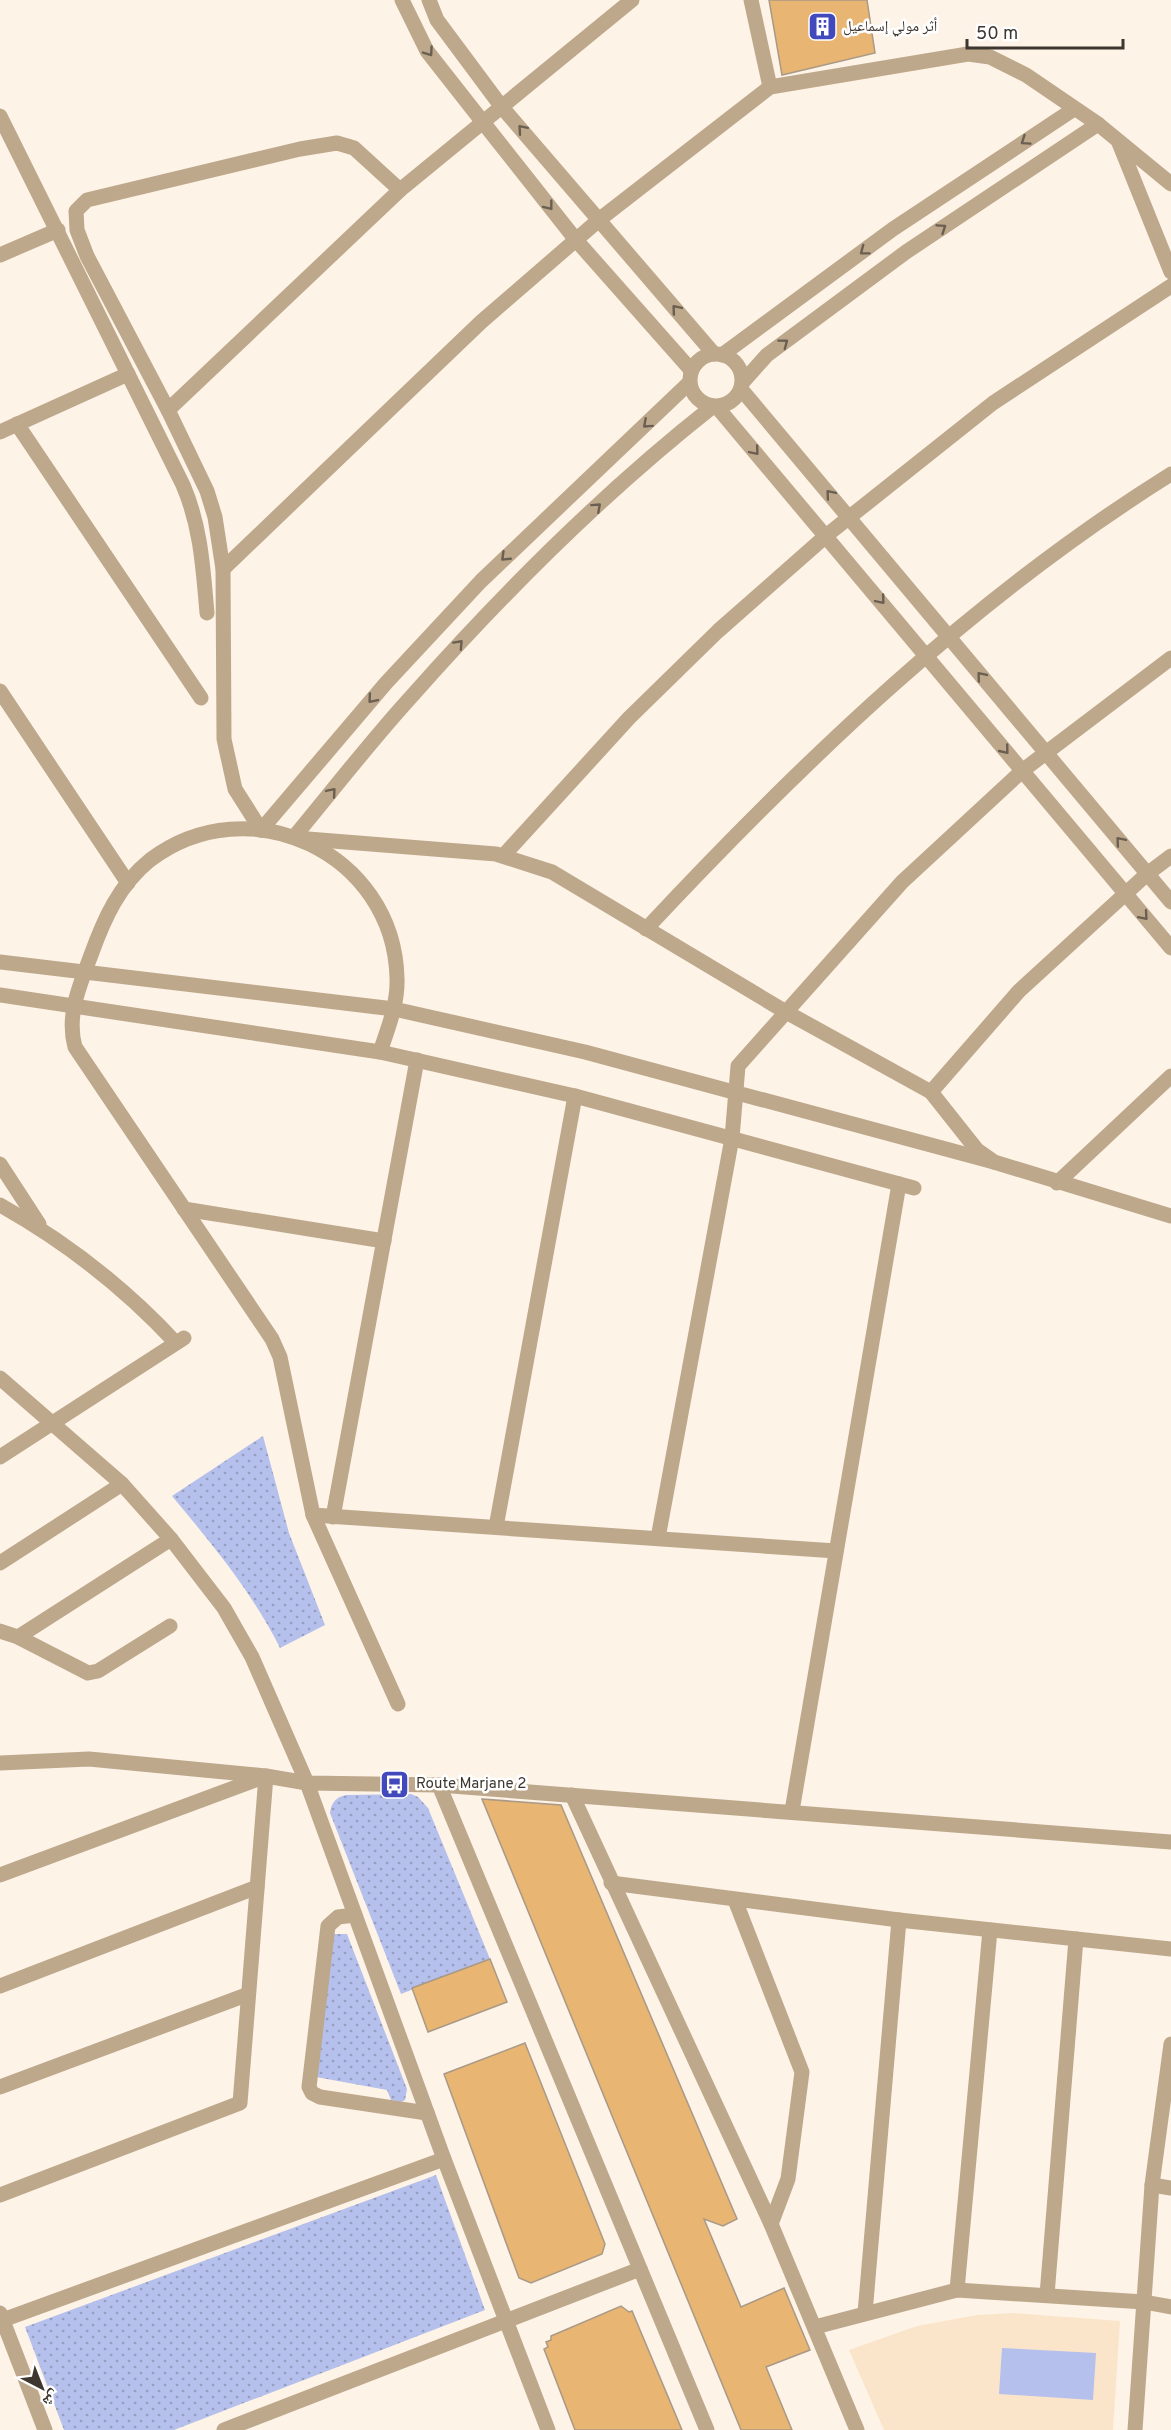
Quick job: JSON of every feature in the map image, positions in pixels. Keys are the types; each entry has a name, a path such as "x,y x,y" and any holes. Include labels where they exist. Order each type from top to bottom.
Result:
{"street":[{"path":"403,0 427,51 576,240 690,377 696,399 714,407 827,535 1171,948"},
{"path":"429,0 438,20 501,106 718,354 735,362 741,386 1171,902"},
{"path":"168,410 399,190 632,0"},
{"path":"752,0 770,87"},
{"path":"223,569 481,322 600,219 770,87 969,54 990,57 1006,63 1098,124 1171,184"},
{"path":"261,830 386,683 481,581 690,377 700,358 718,354 893,229 1074,109"},
{"path":"0,116 58,230 194,511 201,538 207,613"},
{"path":"297,838 410,698 502,598 593,510 714,407 731,401 767,355 906,252 1098,124"},
{"path":"1118,140 1171,272"},
{"path":"261,830 235,789 224,739 223,569 215,518 207,491 168,410 87,256 75,218 76,211 87,200 300,148 337,143 354,148 399,190"},
{"path":"0,255 58,230"},
{"path":"504,855 629,718 718,631 827,535 993,403 1171,286"},
{"path":"0,432 128,374"},
{"path":"17,424 201,698"},
{"path":"646,929 752,817 825,746 927,656 1012,586 1171,474"},
{"path":"658,1538 732,1138 738,1066 902,882 1045,751 1171,658"},
{"path":"0,690 128,883"},
{"path":"398,1704 313,1515 280,1357 272,1339 75,1047 71,1032 73,1007 103,922 128,883 151,860 172,846 197,836 222,830 261,830 297,838 504,855 552,872 786,1012 931,1092 977,1150 994,1162"},
{"path":"297,838 323,850 344,865 362,883 377,904 395,953 398,978 394,1009 380,1053"},
{"path":"931,1092 1019,990 1147,874 1171,856"},
{"path":"0,962 394,1009 585,1052 994,1162 1171,1216"},
{"path":"0,995 417,1060 576,1096 907,1186 836,1551 792,1811"},
{"path":"333,1516 417,1060"},
{"path":"1058,1183 1171,1076"},
{"path":"495,1527 576,1096"},
{"path":"0,1164 42,1228"},
{"path":"0,1205 42,1228 127,1293 180,1341 0,1457"},
{"path":"184,1209 384,1241"},
{"path":"0,1378 122,1484 171,1539 224,1608 252,1657 307,1783 444,2159 548,2430"},
{"path":"0,1563 122,1484"},
{"path":"313,1515 836,1551"},
{"path":"18,1637 171,1539"},
{"path":"0,1631 18,1637 88,1673 98,1671 170,1626"},
{"path":"0,1763 89,1759 266,1776 307,1783 439,1785 1171,1842"},
{"path":"0,1875 266,1776"},
{"path":"0,2195 240,2103 246,1995 266,1776"},
{"path":"439,1785 707,2430"},
{"path":"572,1795 771,2224 857,2430"},
{"path":"611,1883 898,1920 1171,1949"},
{"path":"0,1986 257,1887"},
{"path":"735,1900 802,2072 788,2179 771,2224"},
{"path":"355,1915 338,1917 328,1926 309,2087 312,2093 320,2097 427,2113"},
{"path":"865,2313 898,1920"},
{"path":"957,2290 990,1930"},
{"path":"1047,2295 1076,1939"},
{"path":"0,2087 246,1995"},
{"path":"1135,2430 1152,2185 1167,2105 1171,2044"},
{"path":"45,2430 1,2318 444,2159"},
{"path":"1152,2185 1171,2188"},
{"path":"224,2430 640,2269"},
{"path":"815,2327 957,2290 1143,2302 1171,2307"}],"shaded area":[{"path":"263,1436 289,1533 325,1625 280,1648 244,1588 172,1496"},
{"path":"411,1794 418,1797 428,1808 490,1959 401,1994 330,1813 335,1801 346,1795"},
{"path":"331,1934 347,1934 407,2089 405,2100 401,2102 391,2100 387,2090 316,2077"},
{"path":"436,2175 485,2310 174,2430 64,2430 25,2327"},
{"path":"1012,2313 1120,2321 1113,2430 884,2430 849,2350 917,2326 977,2315"},
{"path":"1002,2348 1096,2353 1093,2400 999,2394"}],"building":[{"name":"أثر مولي إسماعيل","path":"769,0 867,0 875,53 782,75"},
{"path":"482,1799 561,1805 737,2219 723,2226 704,2219 741,2307 784,2288 810,2350 766,2367 792,2430 741,2430"},
{"path":"490,1959 507,2002 428,2032 412,1988"},
{"path":"525,2043 605,2244 602,2254 531,2283 519,2278 444,2074"},
{"path":"621,2306 629,2312 632,2311 682,2430 575,2430 544,2349 548,2347 546,2342 551,2340 551,2336"}],"place":[{"name":"أثر مولي إسماعيل","path":"822,27"},
{"name":"Route Marjane 2","path":"395,1784"}]}
